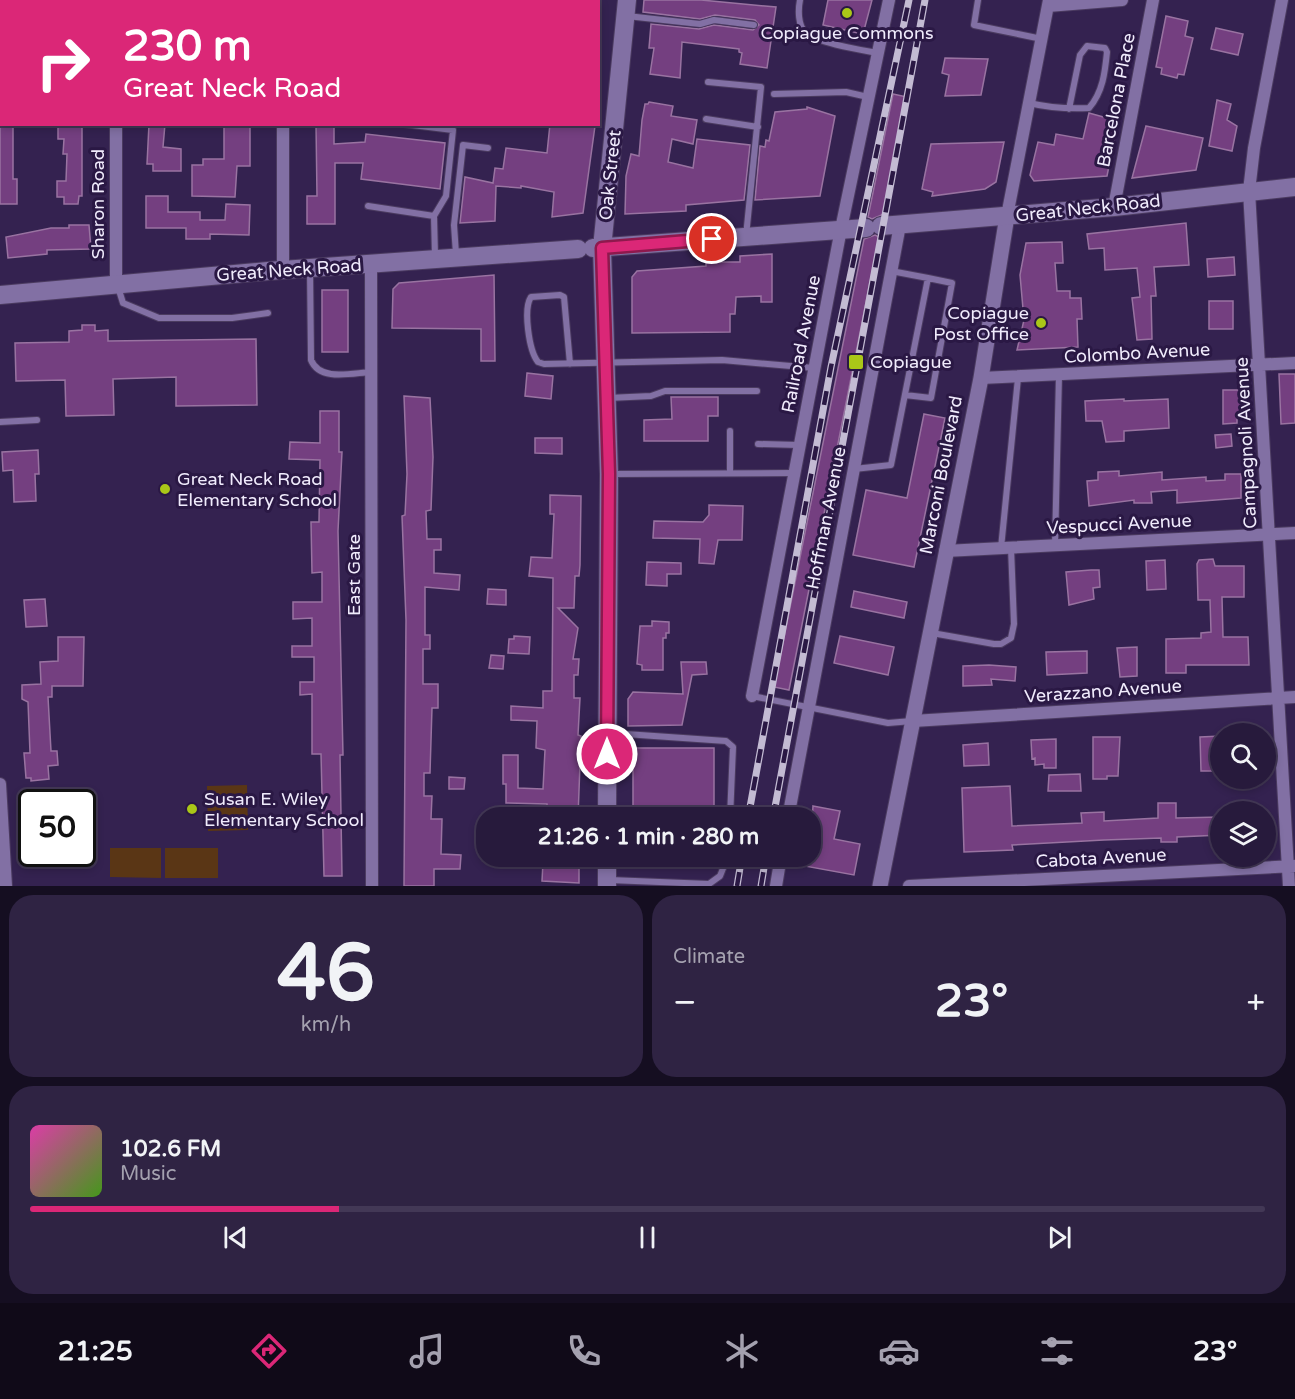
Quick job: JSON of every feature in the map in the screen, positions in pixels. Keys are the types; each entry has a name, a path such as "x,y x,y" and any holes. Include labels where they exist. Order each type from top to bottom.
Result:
{"main road":[{"name":"Oak Street","path":"607,807 609,474 607,363 589,249 626,8"},
{"name":"Great Neck Road","path":"0,295 283,270 900,225 1114,207 1249,191 1295,188"},
{"path":"607,867 607,883"}],"street":[{"name":"Railroad Avenue","path":"752,696 841,229 889,0"},
{"path":"1049,3 1122,0"},
{"name":"Barcelona Place","path":"1114,207 1153,0"},
{"name":"Campagnoli Avenue","path":"1282,0 1254,148 1249,191 1270,534 1277,698 1291,866 1288,886"},
{"name":"Marconi Boulevard","path":"880,886 981,378 1007,216 1049,3"},
{"name":"Sharon Road","path":"116,126 116,284"},
{"path":"282,126 283,270"},
{"name":"Hoffman Avenue","path":"790,807 900,225"},
{"name":"East Gate","path":"371,264 372,886"},
{"name":"Colombo Avenue","path":"981,378 1295,363"},
{"name":"Vespucci Avenue","path":"945,551 1295,533"},
{"name":"Verazzano Avenue","path":"913,721 1295,697"},
{"path":"0,784 6,886"},
{"name":"Cabota Avenue","path":"909,886 1291,866"},
{"path":"776,886 779,867"}],"lane":[{"path":"800,0 800,21 803,30 812,37 878,53"},
{"path":"978,0 974,25 1042,39"},
{"path":"626,8 700,24 714,20 754,26"},
{"path":"1029,103 1069,109 1089,108 1098,98 1106,71 1107,52 1105,48 1087,46 1080,55 1069,109"},
{"path":"708,82 761,87 746,236"},
{"path":"774,94 846,92 869,98"},
{"path":"706,119 758,127"},
{"path":"420,126 453,130 446,196 434,216 435,259"},
{"path":"457,258 454,225 463,146 488,148"},
{"path":"368,206 434,216"},
{"path":"310,268 311,360 314,368 319,372 330,374 371,372"},
{"path":"891,272 952,283 931,398 905,395"},
{"path":"854,470 891,465 928,278"},
{"path":"116,284 123,303 159,318 232,318 268,314"},
{"path":"570,364 564,297 560,295 531,297 527,305 530,346 535,358 544,364 570,364 722,360 815,368"},
{"path":"1055,545 1059,375"},
{"path":"929,632 994,644 1006,643 1011,638 1014,624 1006,548 1018,378"},
{"path":"607,398 651,396 665,391 757,391"},
{"path":"0,422 37,420"},
{"path":"730,431 730,473"},
{"path":"758,444 800,446"},
{"path":"609,474 794,473"},
{"path":"752,696 808,705 888,723 913,721"},
{"path":"607,732 726,741 733,747 730,807"},
{"path":"607,883 709,884 720,876 724,867"}],"shaded area":[{"path":"247,785 248,830 208,831 207,786"},
{"path":"110,848 161,848 161,878 110,877"},
{"path":"165,848 218,848 218,878 165,878"}],"building":[{"path":"644,0 701,0 776,7 767,68 740,64 742,53 739,49 682,42 680,78 650,74 654,48 649,48 651,24 699,29 714,25 753,30 759,25 755,20 715,15 700,19 643,12"},
{"name":"Copiague Commons","path":"828,0 872,0 863,34 823,25"},
{"path":"1166,16 1188,21 1185,36 1193,38 1184,75 1178,74 1177,78 1161,74 1162,68 1156,67"},
{"path":"1216,28 1243,34 1238,55 1211,49"},
{"path":"945,58 988,59 981,95 945,96 949,75 942,73"},
{"path":"893,94 907,97 884,214 872,219 868,217"},
{"path":"1217,100 1231,104 1227,120 1237,126 1232,151 1209,146"},
{"path":"649,102 673,106 671,116 697,120 693,144 672,139 668,162 693,168 697,139 750,145 744,200 686,205 686,211 625,214 626,176 631,154 639,156 642,120 645,104"},
{"path":"807,107 835,116 820,196 755,200 760,146 765,147 766,140 769,141 775,112 807,109"},
{"path":"1089,113 1118,121 1107,176 1034,181 1030,175 1038,142 1054,145 1056,134 1083,139"},
{"path":"58,126 82,126 82,196 79,196 78,204 64,204 64,197 57,197 57,181 66,181 67,154 63,154 64,139 58,139"},
{"path":"149,126 165,126 163,147 181,149 181,171 153,171 153,164 147,164"},
{"path":"224,126 250,126 250,166 237,166 235,197 192,196 192,165 203,165 203,159 224,159"},
{"path":"316,126 334,126 334,144 365,142 366,134 445,143 440,189 361,179 363,163 335,163 335,224 307,224 307,196 317,196"},
{"path":"550,126 595,126 583,213 552,217 554,192 521,186 521,188 496,186 495,221 460,223 465,177 493,183 495,168 503,169 506,148 547,153"},
{"path":"1146,126 1203,138 1196,170 1132,178"},
{"path":"0,127 13,127 13,179 17,179 17,204 0,204"},
{"path":"1004,142 996,182 985,189 932,196 933,192 922,189 931,144"},
{"path":"146,196 168,196 168,212 200,212 200,220 225,220 226,204 250,205 249,235 210,234 210,239 186,239 186,228 146,228"},
{"path":"1186,223 1189,265 1154,267 1156,296 1151,296 1152,339 1137,340 1132,298 1140,297 1137,268 1105,270 1104,248 1089,249 1087,234"},
{"path":"69,225 89,225 91,249 47,250 47,254 8,258 6,237 51,228 69,228"},
{"path":"875,235 879,237 789,690 774,687 864,239"},
{"path":"1062,242 1063,263 1055,263 1057,291 1070,291 1070,298 1081,298 1082,319 1077,319 1078,347 1017,350 1024,320 1020,275 1026,243"},
{"path":"772,254 772,302 761,302 761,296 736,297 735,314 730,314 730,332 632,333 632,277 637,271 706,266 706,262 740,262 740,256"},
{"path":"1234,257 1235,275 1208,277 1207,259"},
{"path":"494,275 495,361 481,361 481,329 392,328 393,289 399,283"},
{"path":"322,290 348,290 348,352 322,352"},
{"path":"1209,301 1233,301 1233,329 1209,329"},
{"path":"82,325 95,325 95,331 108,330 108,341 256,339 257,405 176,406 176,377 113,379 114,415 66,416 65,380 16,381 15,343 69,342 69,331 82,330"},
{"path":"527,373 553,376 551,399 525,396"},
{"path":"1279,374 1295,374 1295,423 1281,424"},
{"path":"1223,390 1239,390 1239,396 1242,395 1243,417 1237,417 1237,423 1223,424"},
{"path":"404,396 430,398 433,457 431,510 426,511 427,539 441,539 441,550 434,550 434,573 460,575 459,590 425,587 425,635 430,635 430,649 423,649 423,684 438,684 438,708 432,708 430,773 424,773 424,796 432,796 431,819 442,819 441,854 461,855 460,869 434,869 434,886 404,886 406,620 402,516 405,515 407,474"},
{"path":"671,397 718,397 718,416 708,416 708,441 644,441 644,420 672,419"},
{"path":"1124,399 1124,401 1168,399 1169,428 1124,431 1124,441 1106,442 1102,421 1086,421 1085,401"},
{"path":"320,411 339,411 339,452 342,452 338,531 343,755 340,755 342,876 324,876 321,754 312,754 312,694 300,695 300,682 314,682 314,657 292,657 292,646 312,646 312,618 293,619 293,602 322,602 322,572 312,573 311,522 319,522 320,460 289,459 290,442 320,443"},
{"path":"924,414 945,418 914,567 853,555 866,490 907,498"},
{"path":"1231,434 1232,446 1216,448 1215,435"},
{"path":"535,438 562,438 562,454 535,453"},
{"path":"38,450 39,474 35,474 36,501 14,502 13,470 3,471 2,452"},
{"path":"1119,471 1119,476 1162,472 1162,480 1206,477 1206,481 1225,480 1225,474 1241,474 1241,498 1177,503 1177,490 1151,492 1152,503 1134,503 1134,500 1089,506 1087,481 1098,480 1098,472"},
{"path":"550,495 581,496 580,565 579,576 575,576 574,608 558,608 578,628 573,659 579,659 578,675 574,675 574,698 580,698 578,807 506,803 506,784 503,784 503,755 518,755 518,788 543,789 545,750 536,748 537,721 511,720 511,706 543,708 543,691 552,691 553,578 529,576 531,557 552,558 554,514 550,514"},
{"path":"709,505 743,506 742,540 718,540 714,564 699,563 700,539 653,538 654,521 703,522 709,515"},
{"path":"1213,559 1215,566 1244,566 1244,597 1222,597 1223,637 1248,637 1249,665 1186,665 1186,673 1166,673 1166,639 1201,638 1201,633 1211,632 1210,600 1198,600 1197,564 1199,560"},
{"path":"1165,560 1166,589 1147,590 1146,561"},
{"path":"647,562 681,563 681,574 667,574 667,586 646,585"},
{"path":"1099,570 1100,587 1093,588 1094,599 1069,605 1066,572"},
{"path":"488,589 506,590 506,605 487,604"},
{"path":"854,591 907,602 904,618 851,607"},
{"path":"45,599 47,626 26,627 24,600"},
{"path":"652,621 669,622 669,633 666,633 666,638 663,638 663,670 642,670 642,665 637,664 640,626 652,626"},
{"path":"514,636 530,637 529,654 508,653 509,639 514,639"},
{"path":"840,636 894,647 888,675 834,663"},
{"path":"58,637 84,637 83,686 52,686 52,697 48,697 51,751 57,751 58,765 48,766 49,779 31,781 31,778 26,778 24,753 30,753 28,702 22,699 22,685 41,684 40,662 58,661"},
{"path":"1137,647 1137,676 1120,677 1117,648"},
{"path":"1087,651 1087,673 1047,675 1046,652"},
{"path":"491,655 504,656 503,669 489,668"},
{"path":"681,662 706,662 707,674 692,675 682,725 628,726 628,699 633,692 683,694"},
{"path":"963,666 1016,667 1015,681 991,679 992,685 963,686"},
{"path":"1093,737 1120,737 1118,776 1093,779"},
{"path":"1200,737 1210,737 1210,771 1201,771"},
{"path":"1056,739 1056,768 1044,768 1044,764 1035,765 1035,758 1032,759 1031,740"},
{"path":"988,743 989,765 964,766 963,745"},
{"path":"633,748 714,748 714,807 633,807"},
{"path":"1080,774 1081,791 1048,791 1049,775"},
{"path":"449,777 465,778 464,789 449,789"},
{"path":"1010,786 1012,826 1082,823 1081,813 1104,812 1104,821 1158,818 1158,803 1176,803 1176,818 1210,817 1210,836 1177,837 1177,842 1161,842 1161,838 1104,840 1012,845 1013,850 964,852 962,788"},
{"path":"821,807 840,811 834,839 860,844 854,875 810,867 821,867"},
{"path":"543,867 579,867 579,883 542,881"}],"railway":[{"path":"750,807 831,367 909,0"},
{"path":"775,807 925,0"},
{"path":"737,886 740,867"},
{"path":"761,886 764,867"}],"place":[{"name":"Copiague Commons","path":"847,13"},
{"name":"Copiague Post Office","path":"1041,323"},
{"name":"Copiague","path":"856,362"},
{"name":"Great Neck Road Elementary School","path":"165,489"},
{"name":"Susan E. Wiley Elementary School","path":"192,809"}],"route":[{"path":"607,754 609,474 602,248 712,239"}]}
